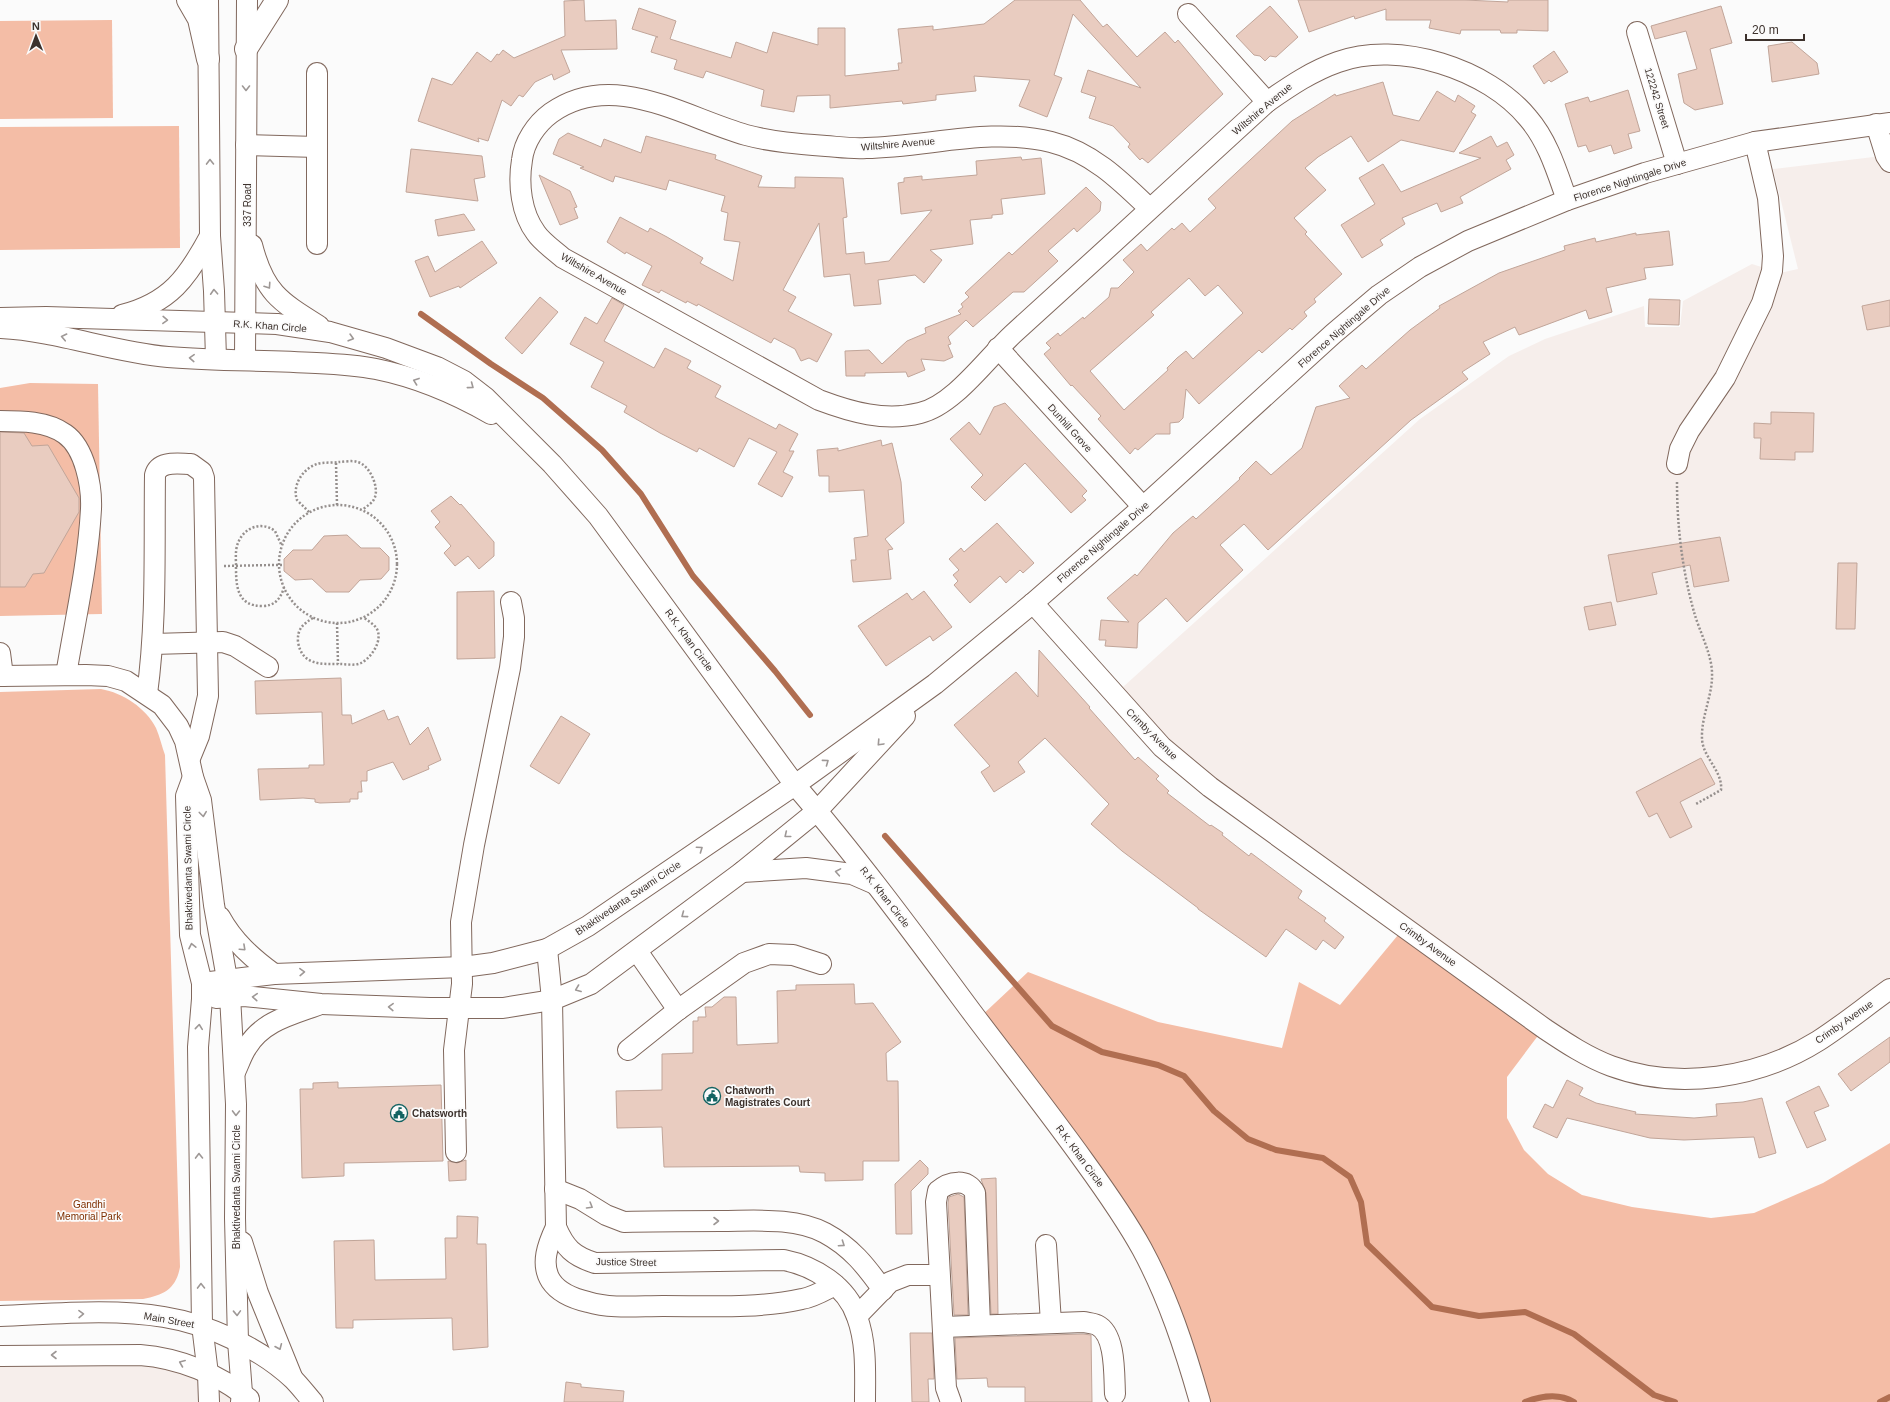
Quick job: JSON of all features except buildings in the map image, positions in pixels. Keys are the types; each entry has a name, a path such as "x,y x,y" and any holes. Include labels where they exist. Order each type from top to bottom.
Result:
{"highway":[{"path":"188,0 199,19 208,59"},
{"path":"246,49 277,0"}],"street":[{"path":"208,0 210,236 216,322 216,359"},
{"name":"337 Road","path":"245,360 247,223 247,0"},
{"path":"1188,14 1267,102"},
{"name":"122242 Street","path":"1637,32 1677,164"},
{"name":"Wiltshire Avenue","path":"1150,209 1114,175 1082,152 1051,142 1016,138 962,138 866,148 772,141 745,134 652,102 624,95 599,95 579,98 560,106 543,119 532,134 523,152 520,170 520,190 525,213 536,234 562,258 819,400 851,412 880,416 920,413 947,401 998,348 1150,209 1267,102 1299,79 1338,61 1375,54 1413,58 1446,64 1473,76 1501,92 1529,118 1551,155 1567,200"},
{"path":"317,73 317,244"},
{"path":"1883,123 1886,156 1890,162"},
{"name":"Florence Nightingale Drive","path":"795,785 935,684 1033,603 1143,507 1379,294 1420,267 1468,241 1567,200 1677,164 1755,142 1883,123"},
{"path":"1677,464 1680,449 1686,437 1725,378 1759,310 1772,271 1773,256 1768,198 1755,142"},
{"path":"246,146 317,147"},
{"path":"247,223 257,265 266,283 275,296 286,306 330,332"},
{"path":"108,319 128,314 164,297 179,284 195,264 210,236"},
{"name":"R.K. Khan Circle","path":"0,318 20,316 245,323 302,327 330,332 386,348 437,367 464,381 486,398 552,464 598,516 795,785 875,884 1063,1132 1114,1202 1141,1248 1165,1297 1186,1352 1200,1402"},
{"name":"R.K. Khan Circle","path":"0,327 46,333 167,356 346,365 395,374 467,401 514,426"},
{"name":"Dunhill Grove","path":"998,348 1143,507"},
{"path":"0,421 27,422 47,425 57,429 66,435 77,448 83,461 89,486 91,508 66,675"},
{"path":"147,694 153,644 155,475 156,470 161,466 191,464 197,466 202,472 204,488 208,696 192,767"},
{"path":"456,1152 454,1050 463,967 461,922 510,668 514,637 514,618 511,602"},
{"name":"Crimby Avenue","path":"1033,603 1162,747 1210,787 1545,1029 1576,1050 1611,1066 1648,1075 1685,1079 1744,1073 1782,1060 1818,1041 1890,989"},
{"path":"153,644 207,641 222,642 235,646 268,667"},
{"path":"0,653 1,676"},
{"name":"Bhaktivedanta Swami Circle","path":"1,676 108,676 126,681 162,705 178,726 192,767 199,789 202,806 214,905 229,989 236,1104 234,1218 238,1341 245,1399"},
{"name":"Florence Nightingale Drive","path":"817,811 935,684"},
{"name":"Bhaktivedanta Swami Circle","path":"192,767 186,796 190,935 202,991 198,1047 202,1325 208,1374 209,1402"},
{"name":"Bhaktivedanta Swami Circle","path":"229,989 274,974 463,967 493,963 547,949 588,926 795,785"},
{"path":"202,991 229,989 321,1004 459,1008 503,1008 552,1000 591,984 637,952 742,872 817,811"},
{"path":"742,872 806,868 852,874 875,884"},
{"path":"214,905 233,939 258,962 274,974"},
{"name":"Justice Street","path":"547,949 552,1000 556,1227 562,1241 580,1258 595,1263 784,1260 799,1263 812,1268 835,1285 857,1316 863,1339 865,1402"},
{"path":"637,952 678,1010"},
{"path":"628,1050 678,1010 744,963 769,954 793,955 821,964"},
{"path":"234,1074 247,1047 256,1035 270,1023 321,1004"},
{"path":"952,1402 946,1388 936,1202 938,1191 945,1185 956,1182 965,1183 972,1186 975,1193 980,1325"},
{"path":"555,1189 580,1199 606,1215 624,1222 762,1221 810,1227 824,1232 853,1251 863,1262 883,1290"},
{"path":"234,1218 258,1293 293,1379"},
{"path":"556,1227 546,1253 547,1273 559,1290 589,1302 616,1306 764,1305 803,1299 835,1285"},
{"path":"1046,1245 1051,1323"},
{"path":"857,1316 890,1282 908,1275 939,1275"},
{"name":"Main Street","path":"0,1316 120,1313 163,1316 202,1325 238,1341 293,1379 313,1402"},
{"path":"943,1326 1084,1322 1097,1325 1106,1332 1111,1346 1115,1394"},
{"path":"0,1356 161,1356 208,1374 245,1399"}],"path":[{"path":"309,512 297,500 295,494 299,479 312,467 318,464 358,462 368,470 376,486 376,493 373,502 362,510"},
{"path":"336,463 338,505"},
{"path":"1677,464 1677,501 1680,550 1687,587 1712,673 1703,716 1702,740 1705,751 1722,784 1721,790 1696,804"},
{"path":"338,505 346,505 362,510 379,521 387,530 394,545 397,561 396,577 390,592 381,605 363,617 353,621 337,623 314,618 293,604 284,588 279,575 278,563 282,545 290,528 309,512 321,507 338,505"},
{"path":"282,545 275,531 265,526 253,527 242,536 238,542 236,587 239,594 250,603 258,606 272,604 278,600 284,588"},
{"path":"206,566 284,565"},
{"path":"314,618 305,623 298,632 299,645 302,652 315,664 357,664 367,659 373,652 378,638 378,632 370,622 363,617"},
{"path":"337,623 338,664"}],"shaded area":[{"path":"1890,155 1890,990 1744,1073 1613,1068 1368,903 1113,696 1420,419 1509,356 1545,339 1644,306 1645,327 1680,327 1683,301 1752,264 1780,273 1798,269 1773,169"},
{"path":"0,1357 161,1357 251,1402 0,1402"}],"green space":[{"path":"112,20 113,118 0,119 0,21"},
{"path":"179,126 180,248 0,250 0,127"},
{"path":"30,383 98,384 102,614 0,616 0,388"},
{"name":"Gandhi Memorial Park","path":"101,689 117,694 133,702 146,714 156,728 165,755 180,1267 175,1281 168,1290 143,1299 0,1301 0,692"},
{"path":"1403,929 1543,1029 1507,1077 1507,1118 1524,1150 1548,1174 1582,1195 1632,1207 1711,1218 1754,1213 1823,1183 1890,1143 1890,1402 1202,1402 1168,1298 979,1018 1028,972 1158,1022 1282,1048 1299,982 1340,1005"}],"waterway":[{"path":"421,314 491,364 543,398 602,450 641,494 693,576 775,671 810,715"},
{"path":"885,836 1052,1026 1102,1052 1158,1065 1184,1076 1214,1111 1248,1139 1276,1150 1323,1158 1350,1177 1361,1202 1367,1244 1432,1307 1479,1316 1525,1312 1574,1334 1654,1395 1675,1402"},
{"path":"1525,1402 1550,1396 1562,1397 1574,1402"},
{"path":"1880,1402 1890,1397"}],"place":[{"name":"Chatworth Magistrates Court","path":"712,1096"},
{"name":"Chatsworth","path":"399,1113"}]}
